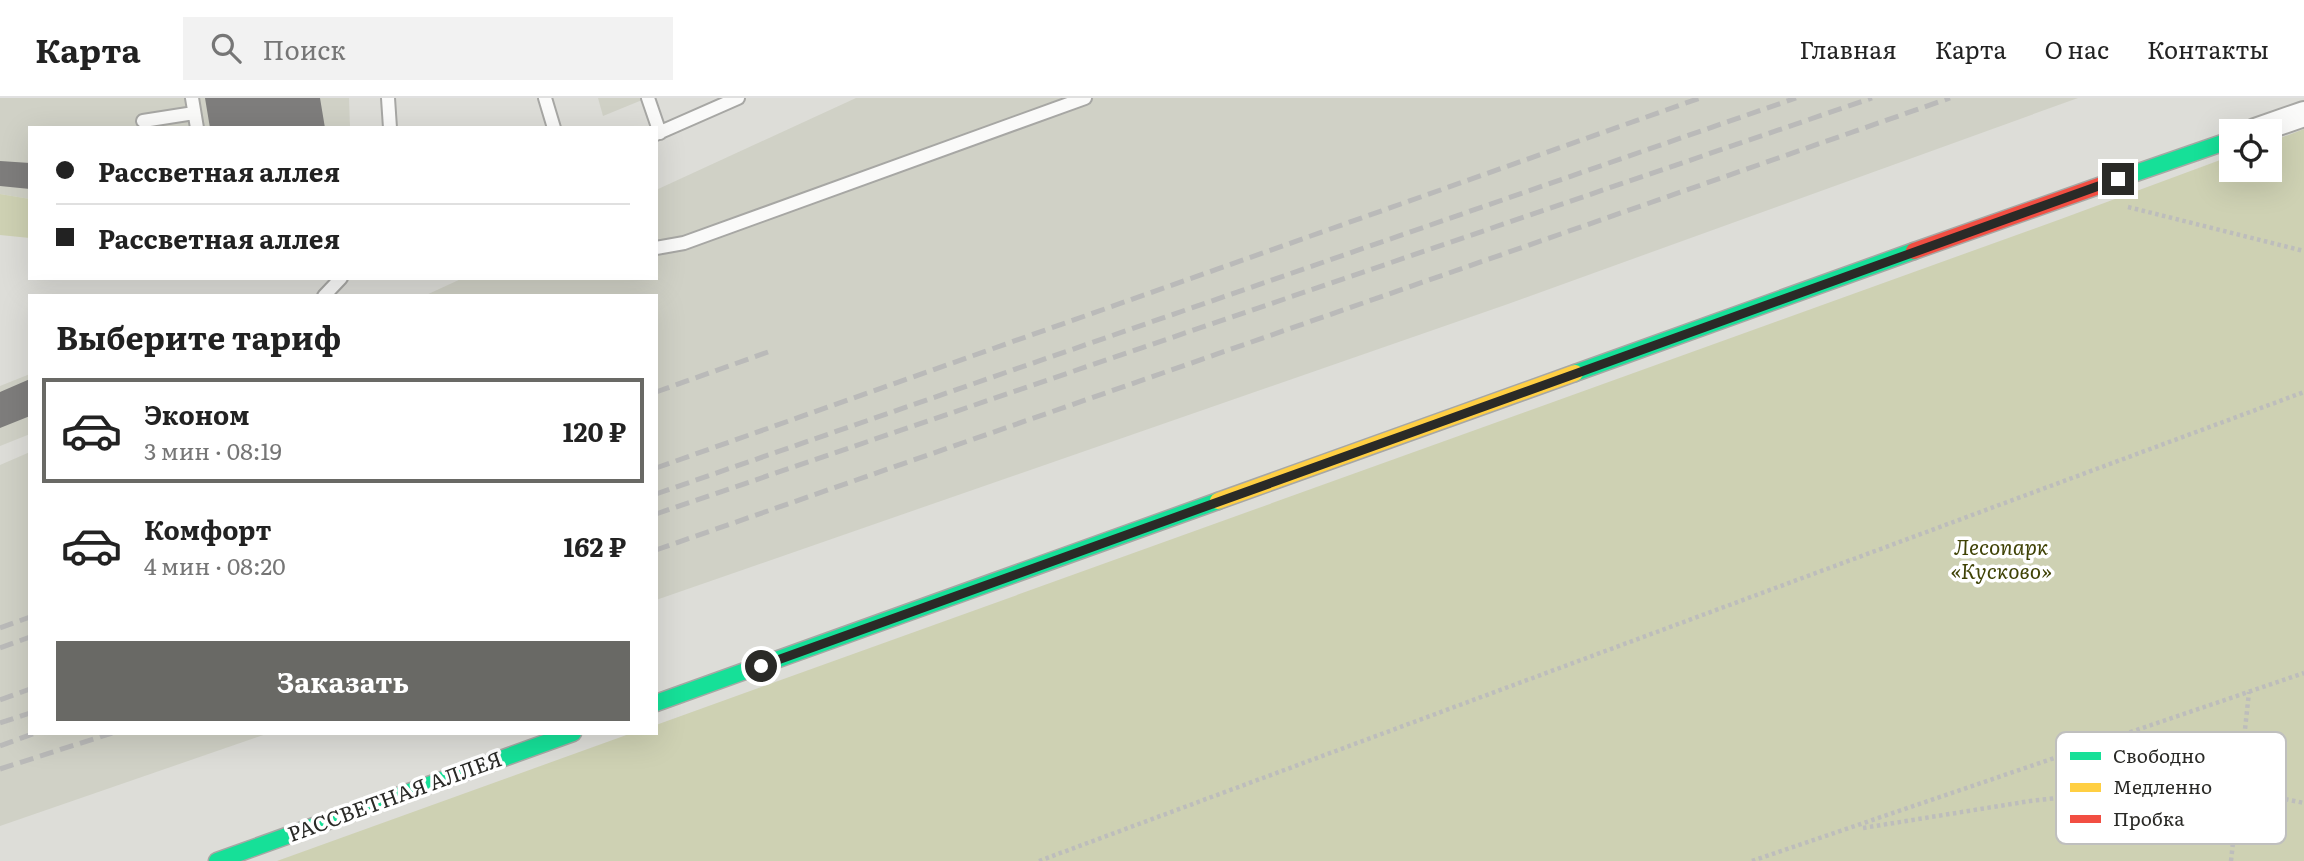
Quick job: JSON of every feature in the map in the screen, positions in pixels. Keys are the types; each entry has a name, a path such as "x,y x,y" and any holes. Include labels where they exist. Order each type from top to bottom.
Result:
{"street":[{"path":"2282,122 2304,114"},
{"path":"658,702 2061,198 2219,144"},
{"name":"РАССВЕТНАЯ АЛЛЕЯ","path":"217,861 567,735"}],"lane":[{"path":"192,98 197,126"},
{"path":"388,98 390,126"},
{"path":"545,98 553,126"},
{"path":"648,98 656,126"},
{"path":"658,133 738,98"},
{"path":"658,248 684,243 1085,98"},
{"path":"143,121 194,113"},
{"path":"326,294 339,280"}],"path":[{"path":"2120,205 2304,251"},
{"path":"1039,861 2304,391"},
{"path":"2133,732 2304,673"},
{"path":"2245,732 2249,692"},
{"path":"1752,861 2056,758"},
{"path":"1848,830 2056,798"},
{"path":"2286,799 2304,803"}],"shaded area":[{"path":"0,98 349,98 350,126 28,126 28,199 0,194"},
{"path":"598,98 647,98 603,116"},
{"path":"856,98 2078,98 1508,304 658,599 658,294 428,294 459,280 658,280 658,189"},
{"path":"28,375 28,435 0,446 0,386"},
{"path":"28,453 28,735 263,735 0,826 0,465"}],"green space":[{"name":"Лесопарк «Кусково»","path":"2304,129 2304,861 277,861 626,735 658,735 658,724 2219,160 2219,182 2282,182 2282,137"},
{"path":"0,194 28,199 28,238 0,235"}],"building":[{"path":"205,98 320,98 325,126 210,126"},
{"path":"0,161 28,163 28,189 0,186"},
{"path":"28,380 28,417 0,428 0,392"}],"railway":[{"path":"658,467 1700,98"},
{"path":"658,493 1796,98"},
{"path":"658,513 1872,98"},
{"path":"658,549 1950,98"},
{"path":"658,391 768,352"},
{"path":"0,628 28,618"},
{"path":"0,648 28,638"},
{"path":"0,700 28,690"},
{"path":"0,723 28,714"},
{"path":"0,746 30,735"},
{"path":"0,769 106,735"}],"traffic: fast":[{"path":"2127,176 2219,144"},
{"path":"1575,373 1914,251"},
{"path":"658,702 1218,501"},
{"path":"217,861 567,735"}],"traffic: slow":[{"path":"1218,501 1575,373"}],"traffic: jam":[{"path":"1914,251 2127,176"}],"route":[{"path":"761,666 2118,179"}]}
